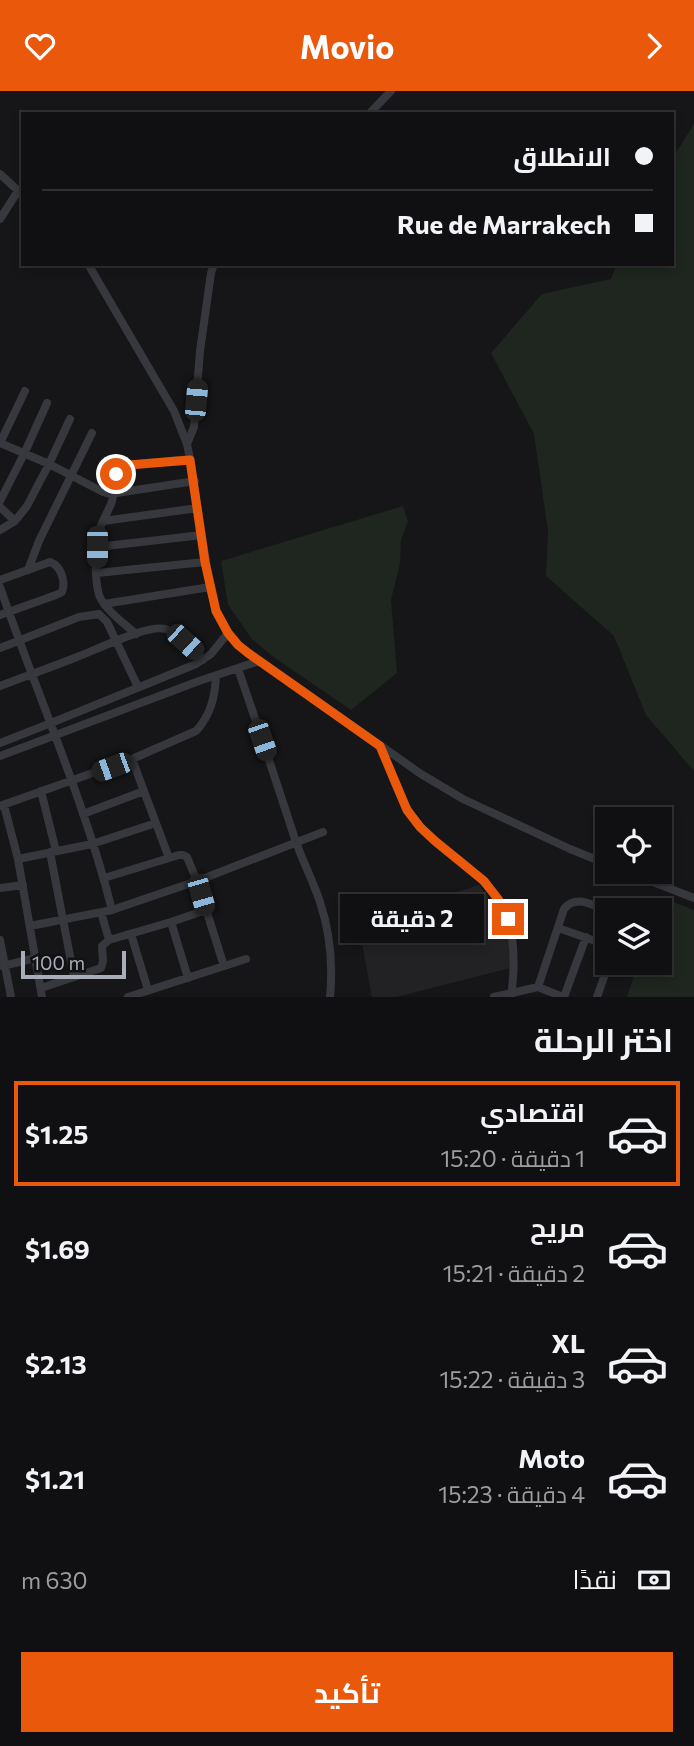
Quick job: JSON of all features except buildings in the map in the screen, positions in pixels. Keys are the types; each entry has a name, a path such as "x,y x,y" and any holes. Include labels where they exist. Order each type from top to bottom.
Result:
{"street":[{"path":"371,112 390,91"},
{"path":"0,174 20,193 0,219"},
{"path":"89,266 174,411 187,444 195,481 205,562 216,611 238,645 421,774 463,799 595,859"},
{"path":"187,444 194,427 200,351 213,266"},
{"path":"24,391 0,443 109,493 195,481"},
{"path":"0,501 47,403"},
{"path":"0,530 15,521 27,506 70,419"},
{"path":"28,570 39,541 92,433"},
{"path":"136,634 104,604 98,592 97,537 111,505 109,493 116,474 123,467 190,460"},
{"path":"0,507 15,521"},
{"path":"103,521 198,508"},
{"path":"97,547 202,535"},
{"path":"97,573 205,562"},
{"path":"0,580 53,563 60,571 64,585 62,592 4,613"},
{"path":"0,587 4,613 19,641 56,735 104,878 112,910"},
{"path":"104,604 210,587"},
{"path":"0,648 79,617 93,614 103,616 138,687"},
{"path":"0,685 136,634 163,628 185,642 203,660"},
{"path":"0,743 203,660 228,633"},
{"path":"0,756 259,661"},
{"path":"238,669 297,843 321,904 330,942 330,997"},
{"path":"206,910 109,940 102,946 101,968 74,977 42,993 18,859 2,805 132,759 197,731 209,714 216,675"},
{"path":"380,746 407,810 420,827 484,881 498,899 513,933 515,955 512,995"},
{"path":"132,759 169,858"},
{"path":"41,791 74,977"},
{"path":"83,814 144,791"},
{"path":"18,859 92,844 156,823"},
{"path":"30,926 112,910 197,881 323,831"},
{"path":"104,878 179,855 187,857 224,966"},
{"path":"658,884 694,898"},
{"path":"0,888 23,885"},
{"path":"542,997 538,988 564,909 574,901 595,906"},
{"path":"101,912 109,940"},
{"path":"171,922 188,978"},
{"path":"558,928 595,940"},
{"path":"131,934 148,991"},
{"path":"494,997 538,988 563,997 586,937"},
{"path":"0,940 11,997"},
{"path":"3,966 35,958"},
{"path":"128,997 246,959"},
{"path":"597,997 605,975"}],"shaded area":[{"path":"694,124 694,771 646,715 614,636 546,576 548,531 534,434 491,353 542,294 611,279 616,266 674,266 674,156"},
{"path":"403,506 408,522 401,540 400,563 391,600 397,673 351,710 272,656 252,639 228,605 221,561"},
{"path":"479,885 500,914 511,945 510,968 396,997 372,997 358,922"},
{"path":"672,902 694,910 694,997 627,997 634,975 672,975"}],"route":[{"path":"116,474 129,465 190,460 210,587 216,611 228,633 248,653 380,746 407,810 435,841 484,881 498,899 508,919"}]}
